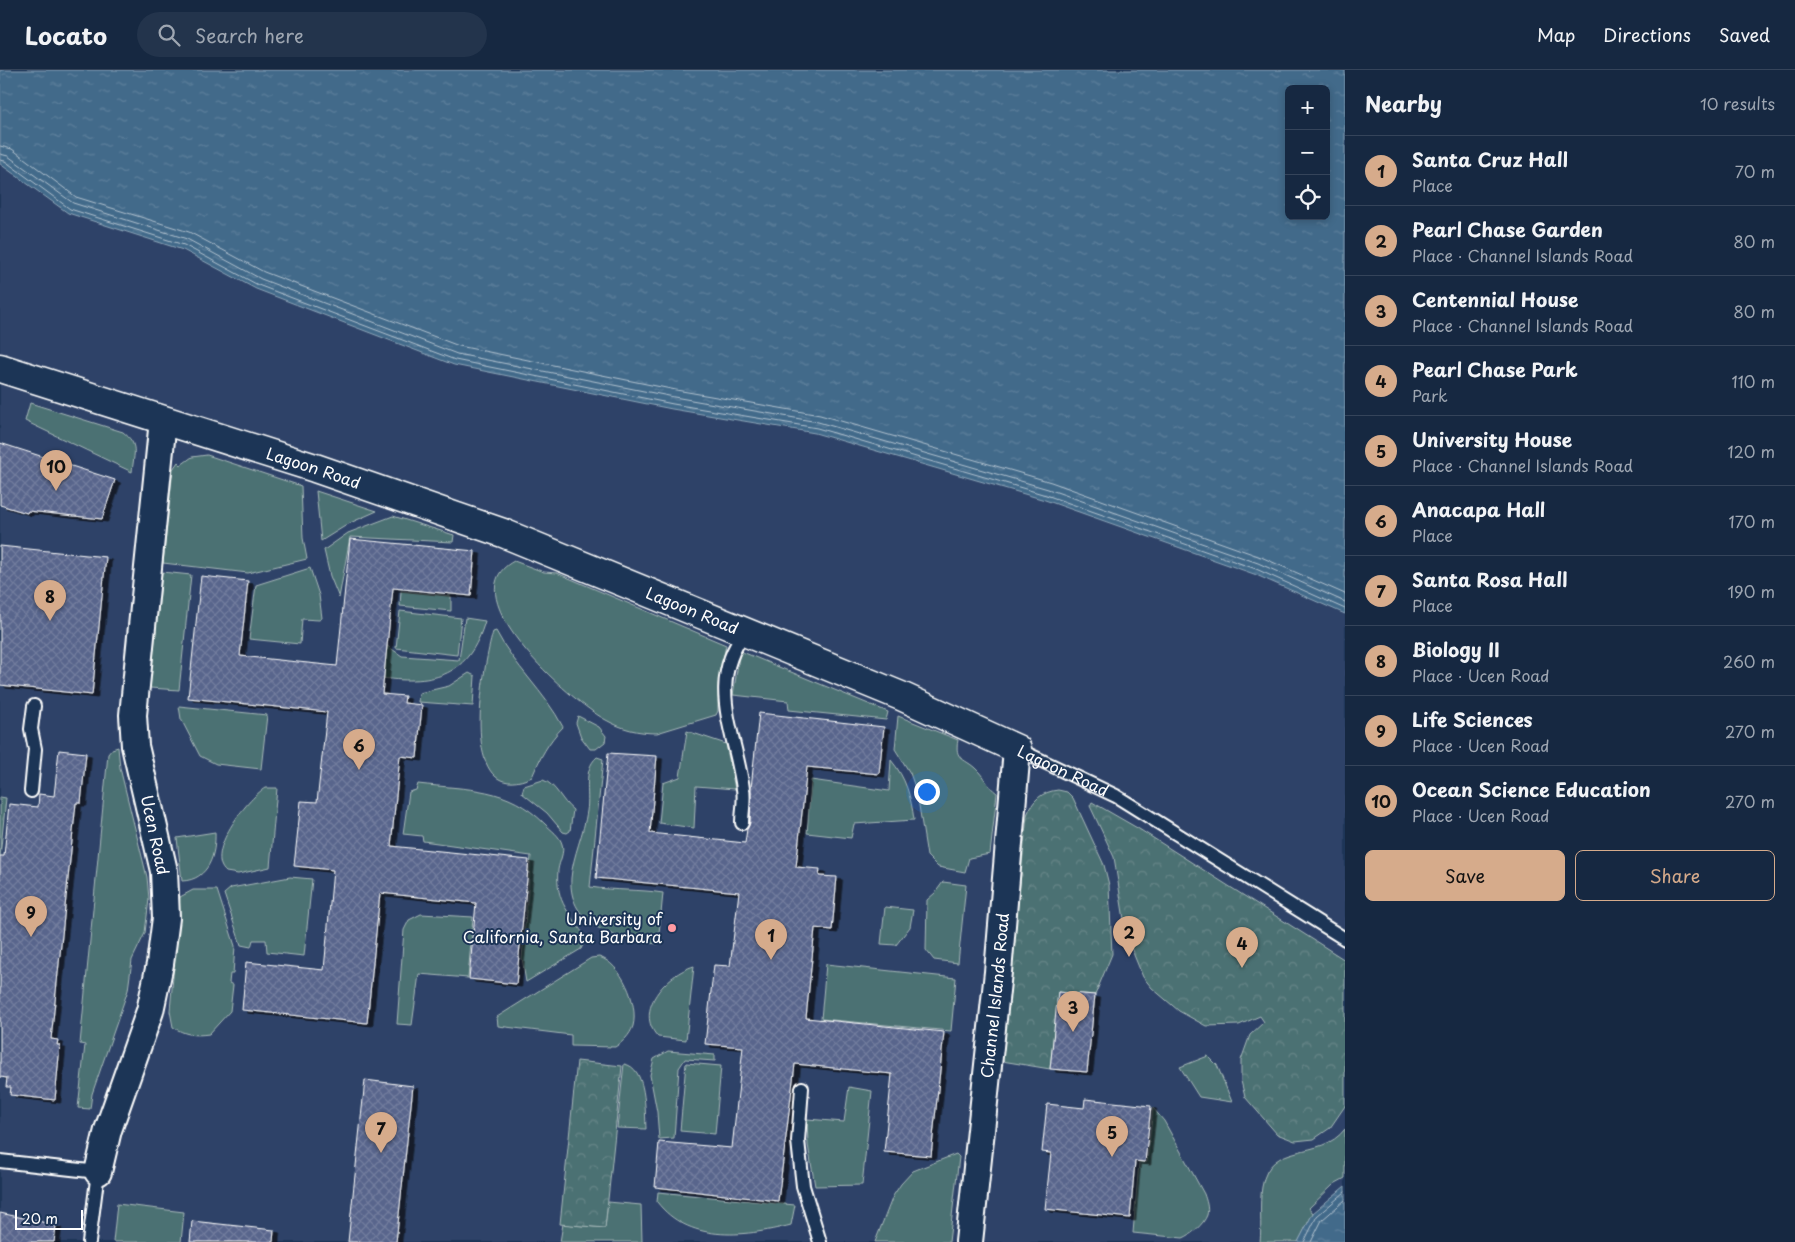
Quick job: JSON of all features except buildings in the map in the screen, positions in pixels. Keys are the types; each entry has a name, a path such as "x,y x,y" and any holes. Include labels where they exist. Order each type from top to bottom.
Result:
{"street":[{"name":"Lagoon Road","path":"0,368 315,468 503,533 901,696 1018,750"},
{"name":"Ucen Road","path":"98,1172 108,1130 150,1011 160,964 166,918 164,871 137,754 133,721 163,420"},
{"name":"Channel Islands Road","path":"969,1242 1000,954 1018,750"}],"lane":[{"path":"742,823 743,790 726,715 724,688 728,666 736,644 746,631"},
{"path":"31,790 35,749 31,729 34,706"},
{"name":"Lagoon Road","path":"1018,750 1116,796 1345,939"},
{"path":"802,1088 798,1142 803,1186 820,1242"},
{"path":"0,1161 98,1172"},
{"name":"Ucen Road","path":"89,1242 98,1172"}],"shaded area":[{"name":"University of California, Santa Barbara","path":"0,164 68,213 183,250 256,289 454,365 672,409 815,433 1045,500 1254,574 1345,614 1345,1242 0,1242"}],"green space":[{"path":"30,403 123,432 131,441 134,449 132,472 25,421"},
{"path":"207,455 301,486 303,538 307,559 248,573 163,563 173,469 178,462 181,465 192,457"},
{"path":"316,491 377,511 350,523 321,541"},
{"path":"393,516 454,535 453,542 350,537 339,598 330,576 324,550 348,533"},
{"path":"514,561 544,572 557,573 726,645 718,684 718,711 716,715 657,733 650,733 618,726 590,709 545,671 523,646 506,622 496,598 498,577"},
{"path":"310,568 319,595 322,618 319,620 302,619 300,644 249,639 256,585"},
{"path":"162,572 191,575 179,690 150,688"},
{"path":"401,591 451,596 451,611 400,606"},
{"path":"400,611 461,618 457,655 396,648"},
{"path":"465,618 485,621 470,654 459,665 447,673 434,678 401,680 382,678 386,645 402,656 459,660"},
{"path":"496,631 503,644 556,714 563,727 545,750 532,777 508,782 492,773 484,755 480,730 484,674 493,632"},
{"path":"740,651 888,712 886,720 789,710 788,701 733,695"},
{"path":"469,673 475,676 473,706 418,702 419,693 449,686"},
{"path":"179,706 267,715 261,769 216,764 200,756 181,719"},
{"path":"578,716 599,727 606,736 605,742 596,749 590,749 581,737 576,723"},
{"path":"898,716 958,740 957,751 961,758 978,771 997,793 990,854 969,858 965,872 938,867 927,856 917,793 910,773 895,749"},
{"path":"687,731 726,744 735,789 696,786 694,828 659,823 663,783 680,777"},
{"path":"118,747 120,768 147,877 149,899 145,933 132,960 128,990 92,1094 90,1109 78,1108 85,1045 80,1044 108,754 112,749"},
{"path":"597,757 603,759 590,887 663,893 658,944 613,935 599,928 587,920 578,909 572,895 572,869 584,828 588,804 588,775 592,762"},
{"path":"891,760 907,788 914,820 854,824 851,838 807,833 811,780 889,791"},
{"path":"543,780 552,785 573,810 570,831 567,833 563,832 547,813 522,793 524,786"},
{"path":"418,784 471,789 502,796 531,812 555,833 563,847 558,870 559,891 565,907 586,938 581,949 526,982 522,958 531,856 423,841 422,836 403,834 409,792 416,790"},
{"path":"265,788 277,788 270,867 238,874 226,872 221,864 220,853 230,827 248,803"},
{"path":"1058,790 1067,792 1073,798 1104,865 1109,885 1112,954 1095,995 1058,992 1050,1069 1002,1061 1027,815 1038,798"},
{"path":"0,797 6,798 0,857"},
{"path":"1092,802 1139,829 1345,960 1345,1106 1330,1128 1314,1139 1295,1141 1277,1134 1245,1097 1241,1081 1241,1060 1250,1035 1264,1022 1260,1016 1239,1025 1206,1026 1179,1011 1152,988 1143,977 1127,938 1114,857 1090,806"},
{"path":"215,832 212,857 205,871 191,880 182,881 177,838"},
{"path":"290,877 312,879 304,956 267,952 266,940 253,940 251,947 241,945 224,894 231,888"},
{"path":"943,882 966,885 958,963 934,960 926,950 927,900"},
{"path":"193,890 217,890 235,946 233,974 230,974 229,983 233,985 230,1011 209,1034 204,1035 195,1035 177,1030 173,1027 170,1011 180,897"},
{"path":"885,907 913,910 910,927 896,945 881,944"},
{"path":"421,914 473,917 468,978 419,974 412,1025 397,1024 404,930 409,920"},
{"path":"599,957 614,967 631,996 634,1017 633,1026 626,1038 618,1045 615,1047 571,1046 571,1035 498,1026 497,1017 591,958"},
{"path":"826,964 956,978 951,1031 821,1019"},
{"path":"694,966 686,1040 658,1037 651,1027 649,1016 656,994 673,977"},
{"path":"668,1051 715,1055 715,1061 685,1059 679,1068 674,1138 659,1139 657,1112 650,1075 654,1059"},
{"path":"1208,1056 1217,1065 1232,1102 1199,1097 1180,1067"},
{"path":"577,1061 622,1066 605,1228 560,1224"},
{"path":"686,1063 721,1066 715,1134 680,1131"},
{"path":"624,1064 632,1067 641,1081 645,1102 646,1129 617,1128"},
{"path":"849,1087 872,1091 862,1185 815,1186 808,1145 807,1119 844,1122"},
{"path":"1153,1108 1164,1121 1204,1194 1207,1204 1207,1215 1203,1222 1193,1232 1183,1238 1133,1233 1139,1162 1147,1162"},
{"path":"1345,1129 1345,1178 1334,1184 1309,1208 1313,1213 1298,1242 1260,1242 1261,1194 1267,1172 1275,1162 1285,1156 1323,1145 1335,1139"},
{"path":"956,1154 959,1157 949,1242 875,1242 893,1196 901,1184 913,1171"},
{"path":"658,1192 795,1205 791,1225 753,1233 717,1233 700,1230 684,1224 670,1215 657,1202"},
{"path":"608,1202 641,1205 642,1242 560,1242 563,1224 605,1228"},
{"path":"117,1204 184,1212 181,1242 113,1242"}],"water":[{"path":"0,70 1345,70 1345,614 1254,574 1045,500 815,433 672,409 454,365 256,289 183,250 68,213 0,164"},
{"path":"1345,1186 1345,1242 1298,1242 1313,1213"}],"place":[{"name":"Ocean Science Education","path":"56,491"},
{"name":"Biology II","path":"50,621"},
{"name":"Anacapa Hall","path":"359,770"},
{"name":"University of California, Santa Barbara","path":"672,928"},
{"name":"Life Sciences","path":"31,937"},
{"name":"Pearl Chase Garden","path":"1129,957"},
{"name":"Santa Cruz Hall","path":"771,960"},
{"name":"Pearl Chase Park","path":"1242,968"},
{"name":"Centennial House","path":"1073,1032"},
{"name":"Santa Rosa Hall","path":"381,1153"},
{"name":"University House","path":"1112,1157"}]}
